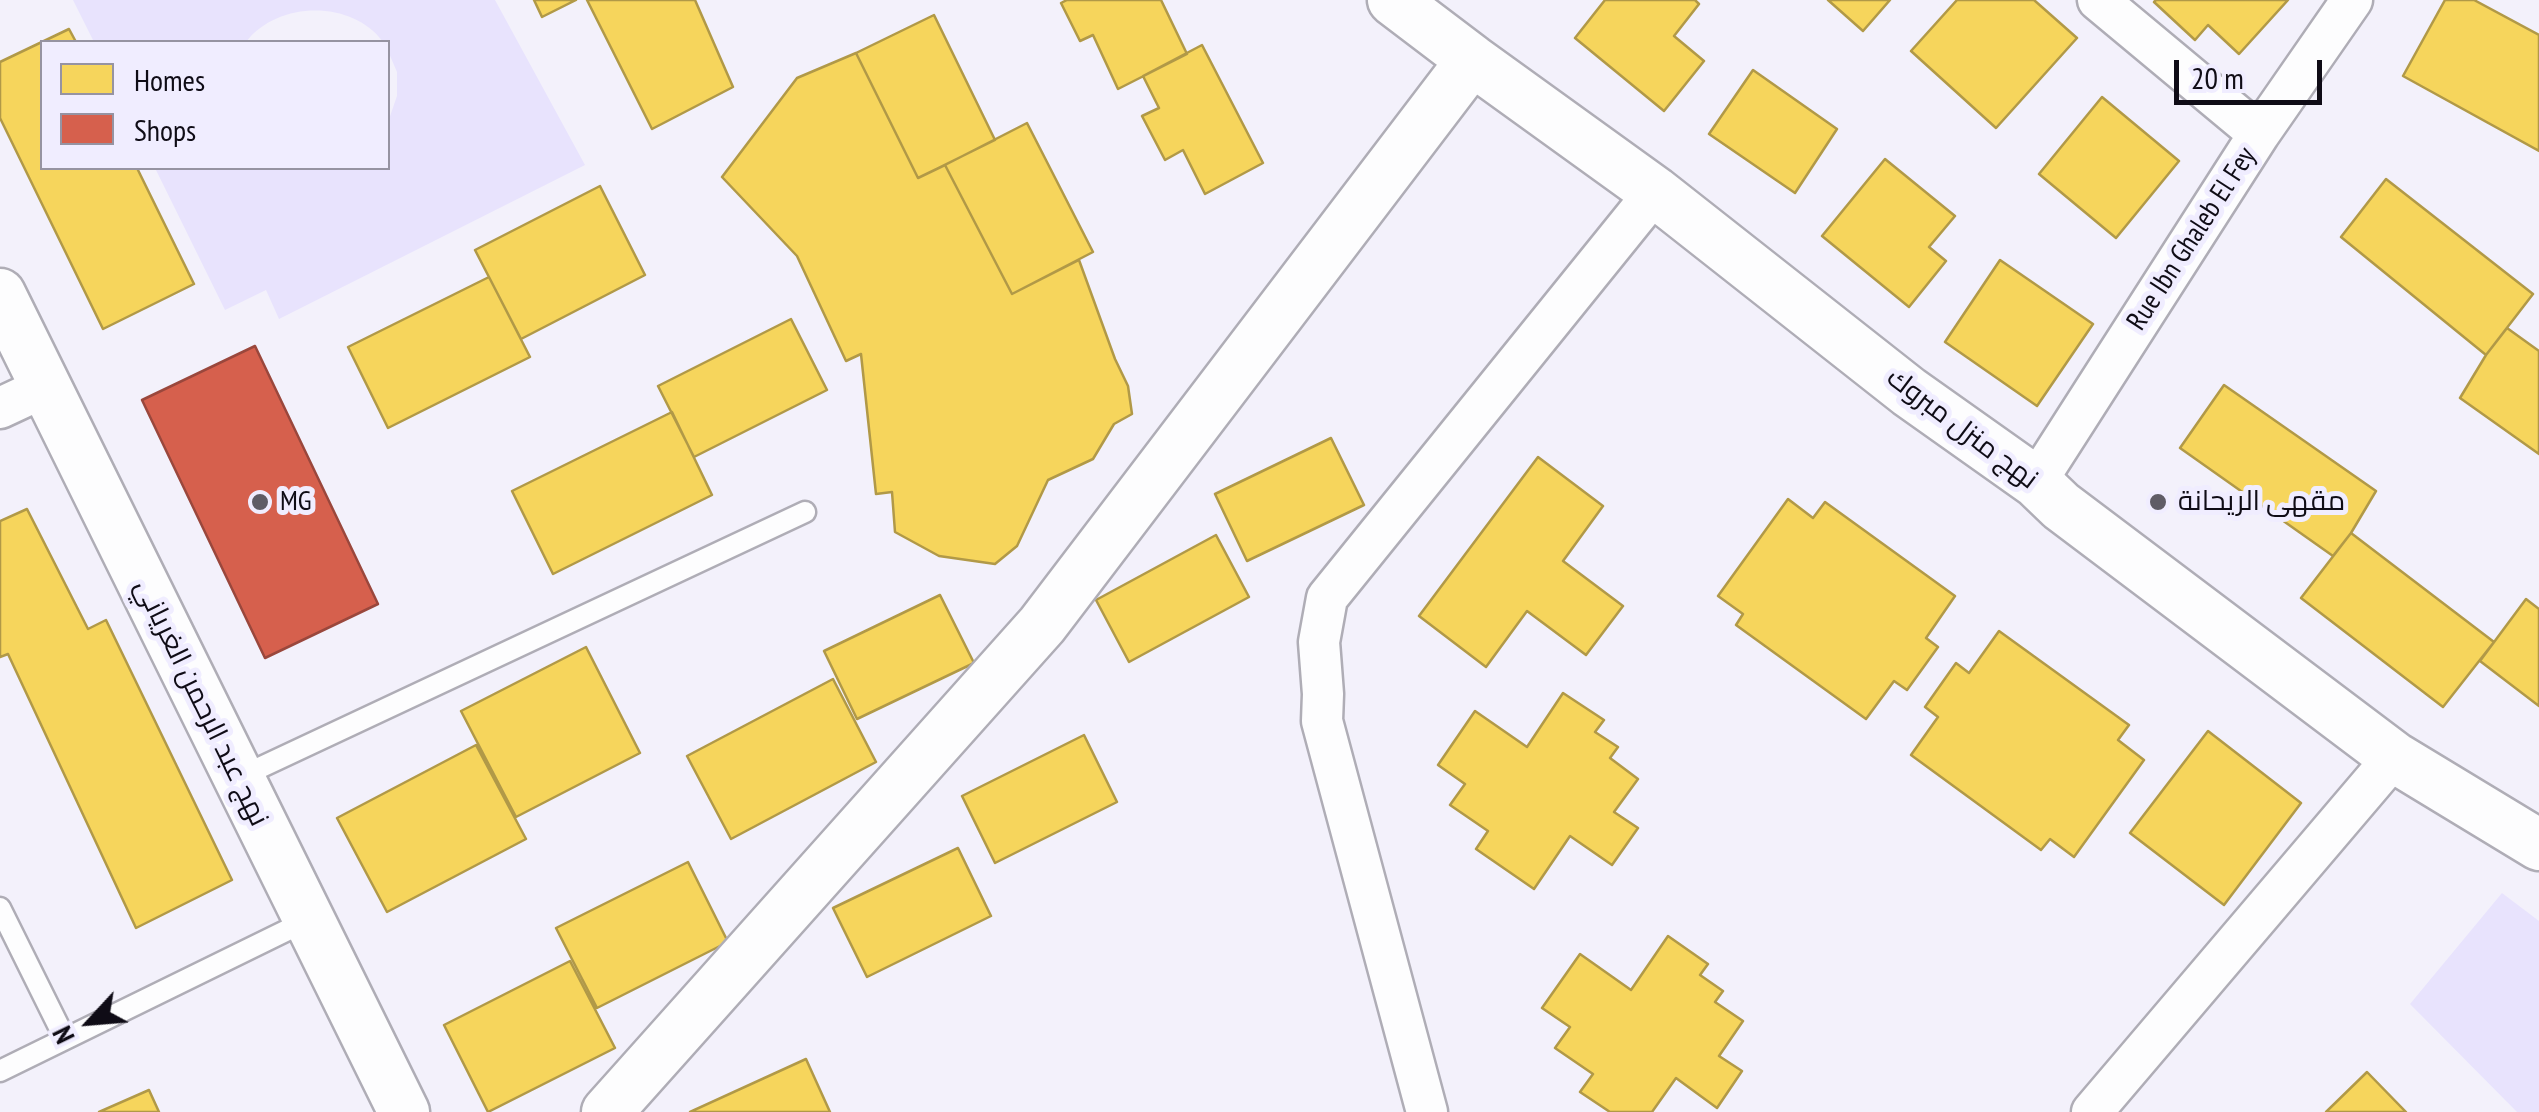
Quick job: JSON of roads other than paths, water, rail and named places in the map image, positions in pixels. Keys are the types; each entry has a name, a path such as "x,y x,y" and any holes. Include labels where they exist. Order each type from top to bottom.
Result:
{"street":[{"name":"نهج منزل مبروك","path":"1393,0 1655,192 1909,392 2036,482 2061,506 2394,757 2539,844"},
{"path":"2098,0 2259,134"},
{"name":"Rue Ibn Ghaleb El Fey","path":"2036,482 2259,134 2352,0"},
{"path":"607,1112 1042,625 1472,60"},
{"path":"1427,1112 1322,721 1319,642 1327,598 1655,192"},
{"name":"نهج عبد الرحمن الغرياني","path":"0,294 404,1112"},
{"path":"0,408 45,387"},
{"path":"2092,1112 2394,757"}],"lane":[{"path":"238,778 804,512"},
{"path":"0,908 65,1039"},
{"path":"0,1071 308,920"}],"place":[{"name":"MG","path":"260,502"},
{"name":"مقهى الريحانة","path":"2158,502"}]}
